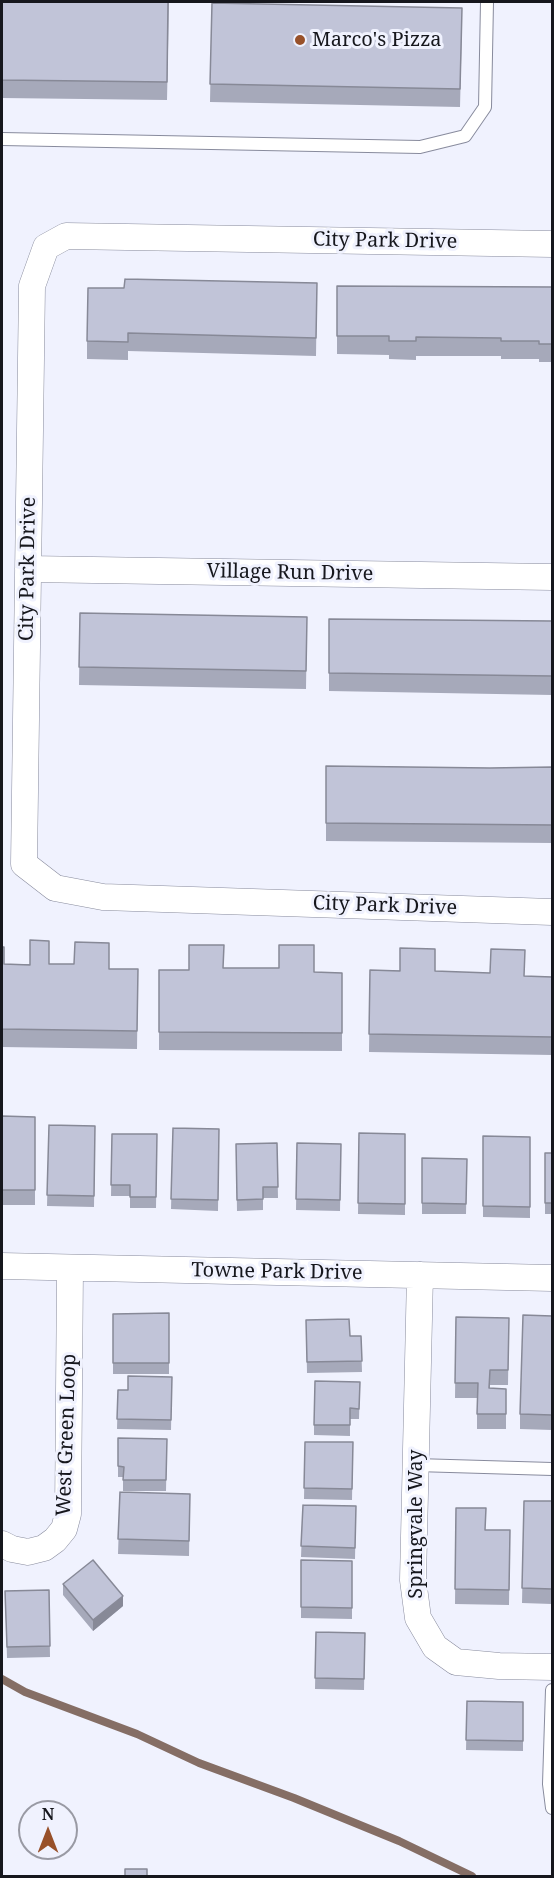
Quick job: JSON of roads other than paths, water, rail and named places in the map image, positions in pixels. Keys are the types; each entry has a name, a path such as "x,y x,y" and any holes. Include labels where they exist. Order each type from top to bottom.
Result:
{"street":[{"name":"City Park Drive","path":"552,244 66,236 46,247 32,286 24,864 55,888 103,897 552,912"},
{"name":"Village Run Drive","path":"28,569 552,577"},
{"name":"Towne Park Drive","path":"2,1266 552,1278"},
{"name":"West Green Loop","path":"2,1544 12,1550 28,1552 44,1548 64,1529 68,1514 70,1269"},
{"name":"Springvale Way","path":"420,1275 413,1580 418,1618 435,1647 456,1662 552,1667"}],"lane":[{"path":"2,139 420,147 465,136 485,107 487,2"},
{"path":"416,1465 552,1468"},
{"path":"552,1690 549,1784 552,1808"}],"waterway":[{"path":"2,1679 25,1692 137,1734 199,1763 294,1798 399,1841 472,1876"}],"place":[{"name":"Marco's Pizza","path":"300,40"}]}
